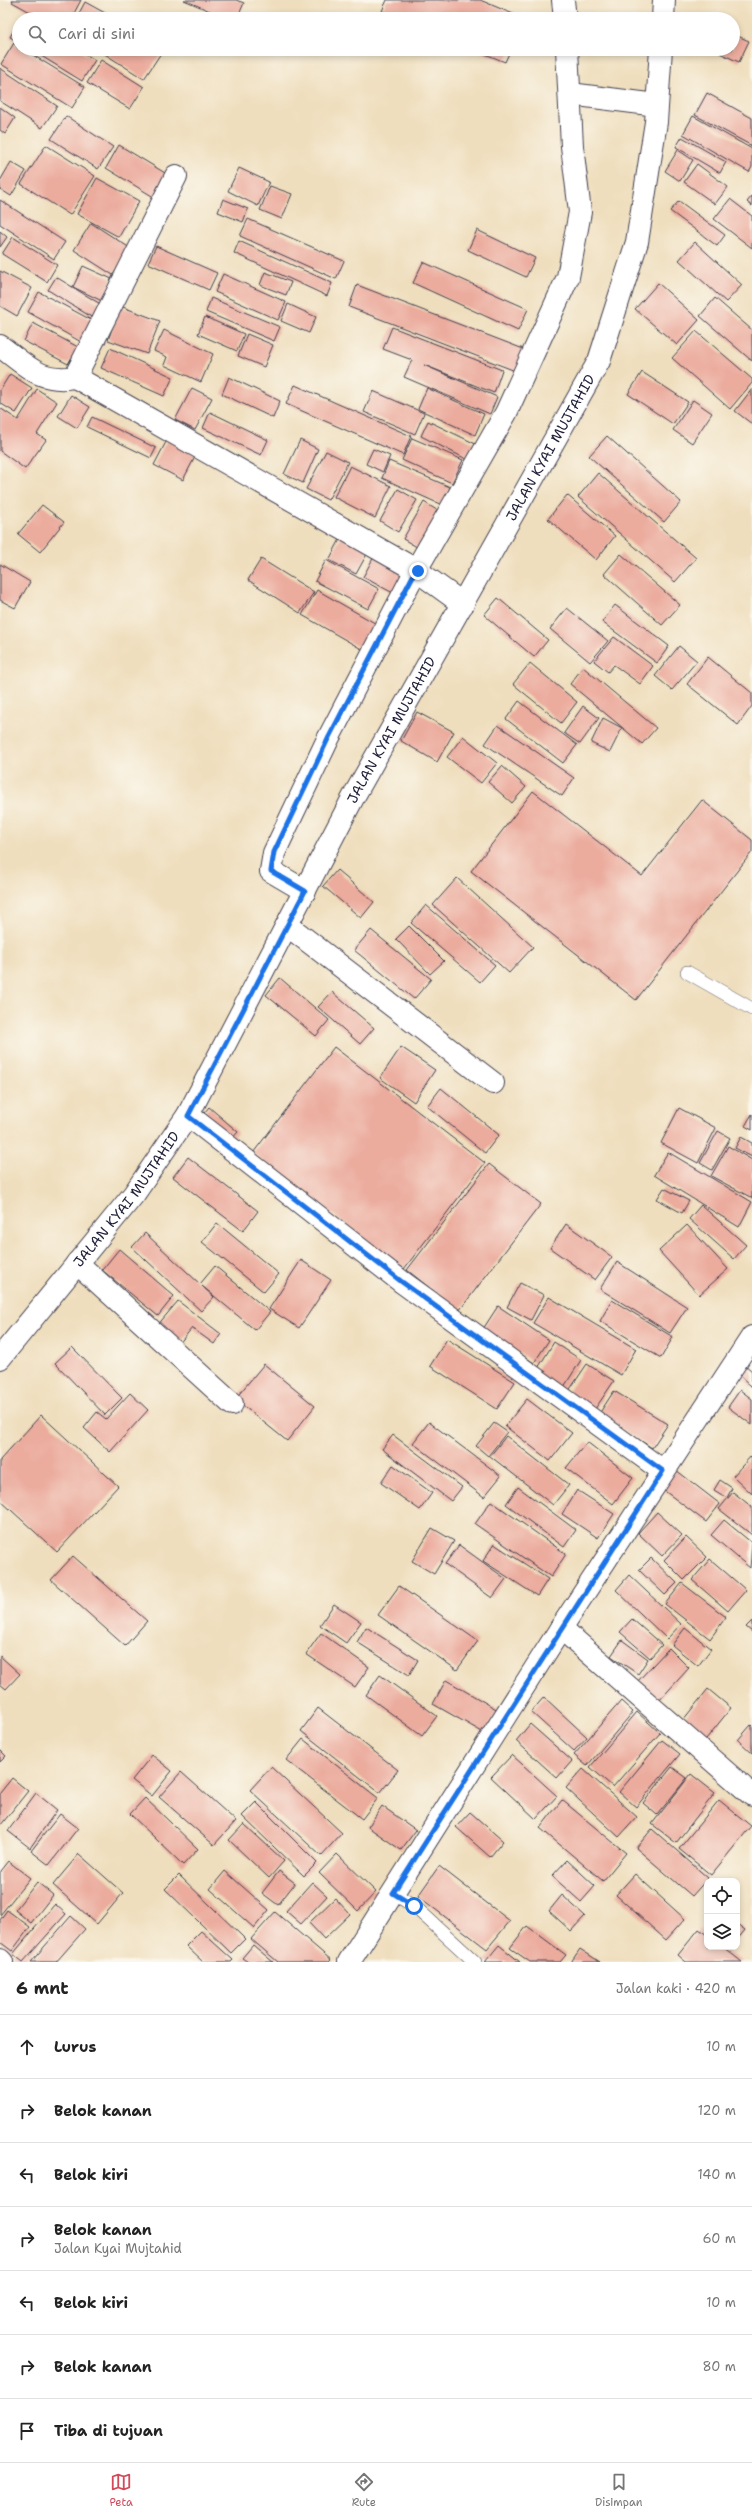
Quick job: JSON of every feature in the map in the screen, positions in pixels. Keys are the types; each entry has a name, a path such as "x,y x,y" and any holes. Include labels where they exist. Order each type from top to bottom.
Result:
{"street":[{"path":"563,0 564,12"},
{"path":"663,12 664,0"},
{"path":"293,885 271,871 274,852 328,739 417,570 506,412 568,277 580,212 572,146 575,95 568,56"},
{"name":"JALAN KYAI MUJTAHID","path":"0,1358 134,1194 188,1116 287,925 293,885 355,794 458,601 599,361 637,242 657,105 660,56"},
{"path":"575,95 613,101 657,105"},
{"path":"75,376 176,176"},
{"path":"0,346 42,376 58,380 75,376 417,570 458,601"},
{"path":"287,925 493,1084"},
{"path":"188,1116 402,1282 663,1471"},
{"path":"77,1263 232,1404"},
{"path":"349,1962 561,1628 752,1337"},
{"path":"561,1628 752,1796"}],"lane":[{"path":"687,972 752,1009"},
{"path":"393,1893 414,1906 475,1962"}],"building":[{"path":"13,0 81,0 75,12 30,12 12,2"},
{"path":"184,0 236,0 244,3 240,12 212,12"},
{"path":"387,0 480,0 508,12 384,12 382,11"},
{"path":"85,2 103,12 80,12"},
{"path":"740,37 749,41 739,62 726,56 740,56"},
{"path":"12,46 12,56 34,56 85,87 72,108 1,64"},
{"path":"41,56 88,56 95,60 82,81"},
{"path":"108,56 159,56 144,79"},
{"path":"490,56 508,56 505,62"},
{"path":"101,60 144,87 130,109 87,83"},
{"path":"0,68 57,106 42,128 0,101"},
{"path":"707,93 752,118 752,146 695,115"},
{"path":"0,107 15,118 5,134 0,130"},
{"path":"66,116 113,147 98,169 51,139"},
{"path":"693,116 752,149 752,167 749,172 683,134"},
{"path":"682,137 726,162 720,173 676,147"},
{"path":"46,145 95,176 70,215 21,184"},
{"path":"119,145 170,176 157,199 106,168"},
{"path":"678,150 693,160 680,181 665,171"},
{"path":"11,162 26,171 11,196 0,189 0,181"},
{"path":"697,164 728,187 715,204 684,182"},
{"path":"239,168 269,182 258,206 228,191"},
{"path":"97,178 139,201 119,237 77,214"},
{"path":"270,186 292,194 282,219 260,210"},
{"path":"752,196 752,206 747,202"},
{"path":"223,199 248,209 243,222 218,212"},
{"path":"730,199 752,216 752,248 714,219"},
{"path":"0,200 65,242 54,259 0,224"},
{"path":"679,201 725,235 717,246 670,211"},
{"path":"248,219 344,261 336,279 240,236"},
{"path":"91,223 130,248 113,275 74,250"},
{"path":"477,230 535,258 526,277 468,250"},
{"path":"0,231 7,237 0,247"},
{"path":"13,237 57,265 47,282 2,254"},
{"path":"239,241 332,283 327,296 234,253"},
{"path":"695,242 742,285 726,302 679,260"},
{"path":"156,246 217,273 209,290 148,263"},
{"path":"423,262 528,309 518,331 413,283"},
{"path":"83,266 112,279 102,301 73,287"},
{"path":"0,271 32,288 17,316 0,306"},
{"path":"265,272 291,282 286,295 260,285"},
{"path":"223,274 286,302 278,320 215,292"},
{"path":"56,277 102,305 93,318 48,290"},
{"path":"658,283 699,320 677,345 635,309"},
{"path":"357,285 526,350 518,372 349,307"},
{"path":"39,292 95,322 83,343 28,312"},
{"path":"211,298 280,327 274,341 206,312"},
{"path":"715,298 752,330 752,361 700,316"},
{"path":"288,304 316,317 309,333 281,321"},
{"path":"120,306 160,321 147,354 108,340"},
{"path":"205,317 244,334 237,351 198,334"},
{"path":"33,323 78,347 68,364 24,341"},
{"path":"392,327 502,370 494,393 424,365 497,397 490,414 404,377 412,360 383,349"},
{"path":"164,330 213,354 201,382 164,365 167,357 154,351"},
{"path":"696,331 752,379 752,383 730,409 672,358"},
{"path":"247,334 273,345 264,367 238,356"},
{"path":"110,348 173,377 164,396 101,368"},
{"path":"642,372 688,402 673,424 628,394"},
{"path":"10,374 32,388 16,413 0,403 0,390"},
{"path":"229,377 280,401 273,418 222,394"},
{"path":"295,385 411,436 403,455 286,404"},
{"path":"192,388 212,398 195,430 175,420"},
{"path":"427,388 484,414 475,435 418,409"},
{"path":"37,389 57,402 37,434 46,440 25,469 0,451 0,408 18,420"},
{"path":"752,389 752,424 735,411"},
{"path":"373,391 424,413 415,434 364,412"},
{"path":"71,395 90,407 77,428 58,416"},
{"path":"693,400 712,413 692,443 673,430"},
{"path":"210,412 268,440 261,455 203,428"},
{"path":"92,417 156,448 151,458 87,427"},
{"path":"428,421 484,448 476,464 421,436"},
{"path":"607,436 681,502 664,522 589,456"},
{"path":"412,438 463,460 452,483 402,460"},
{"path":"167,440 196,455 183,480 154,465"},
{"path":"300,440 318,449 303,483 284,474"},
{"path":"373,449 390,456 383,472 366,464"},
{"path":"326,451 348,462 328,500 306,489"},
{"path":"389,461 450,487 442,505 382,478"},
{"path":"350,466 391,486 375,518 334,497"},
{"path":"598,473 696,558 675,582 578,497"},
{"path":"398,489 417,500 398,532 380,521"},
{"path":"567,495 615,536 596,560 548,519"},
{"path":"424,502 443,514 422,550 403,539"},
{"path":"42,505 64,522 40,552 18,534"},
{"path":"345,530 372,545 356,574 329,560"},
{"path":"378,549 408,567 393,593 363,577"},
{"path":"621,554 680,605 662,625 604,574"},
{"path":"261,559 314,592 300,613 248,580"},
{"path":"326,560 379,589 368,609 315,581"},
{"path":"0,564 30,582 15,608 0,600"},
{"path":"317,590 380,626 365,651 302,615"},
{"path":"498,598 548,640 534,657 484,615"},
{"path":"615,605 669,646 657,663 602,622"},
{"path":"567,608 608,641 590,662 550,629"},
{"path":"614,637 653,666 640,684 614,665 608,672 594,661"},
{"path":"679,646 697,661 672,690 655,676"},
{"path":"708,657 752,693 752,706 738,725 687,684"},
{"path":"530,663 577,702 561,723 513,684"},
{"path":"583,667 656,728 642,744 570,684"},
{"path":"519,701 577,745 563,763 506,719"},
{"path":"583,706 599,718 580,744 564,733"},
{"path":"417,712 454,732 437,762 401,741"},
{"path":"603,718 622,728 610,752 591,743"},
{"path":"498,725 574,778 562,796 485,744"},
{"path":"463,736 497,763 481,783 447,757"},
{"path":"502,766 526,787 512,803 488,782"},
{"path":"533,791 642,876 702,800 752,840 752,852 636,1000 471,871"},
{"path":"337,870 374,902 361,918 323,886"},
{"path":"457,878 533,947 509,973 433,905"},
{"path":"426,905 495,965 480,982 411,923"},
{"path":"409,926 444,961 430,974 396,939"},
{"path":"371,930 431,979 414,999 354,950"},
{"path":"280,978 329,1020 316,1036 266,995"},
{"path":"332,992 374,1028 360,1044 318,1007"},
{"path":"334,1047 485,1163 404,1269 253,1153"},
{"path":"401,1047 435,1070 414,1102 380,1078"},
{"path":"441,1088 499,1135 485,1153 427,1106"},
{"path":"209,1107 238,1132 229,1142 200,1118"},
{"path":"679,1108 716,1128 698,1163 661,1143"},
{"path":"752,1114 752,1130 745,1126"},
{"path":"718,1131 730,1138 712,1170 700,1163"},
{"path":"741,1137 752,1143 752,1157 735,1148"},
{"path":"728,1146 752,1160 752,1198 711,1176"},
{"path":"668,1152 752,1202 739,1227 654,1175"},
{"path":"188,1157 258,1211 243,1231 173,1177"},
{"path":"489,1164 541,1204 459,1311 407,1270"},
{"path":"664,1188 689,1201 682,1213 657,1199"},
{"path":"701,1205 746,1245 734,1259 689,1219"},
{"path":"217,1223 279,1274 264,1292 202,1242"},
{"path":"566,1224 612,1257 595,1280 550,1248"},
{"path":"687,1225 728,1269 699,1295 659,1251"},
{"path":"145,1233 200,1284 215,1266 270,1312 255,1330 202,1286 214,1297 201,1311 132,1247"},
{"path":"119,1249 174,1296 158,1316 102,1270"},
{"path":"301,1260 331,1280 299,1328 269,1309"},
{"path":"617,1262 687,1307 670,1333 600,1289"},
{"path":"520,1283 544,1295 531,1320 507,1307"},
{"path":"549,1297 636,1349 621,1375 533,1323"},
{"path":"612,1300 673,1337 661,1358 600,1321"},
{"path":"178,1301 221,1334 214,1344 192,1328 178,1345 156,1327"},
{"path":"498,1306 549,1340 534,1363 483,1329"},
{"path":"447,1339 515,1382 497,1409 430,1366"},
{"path":"554,1342 581,1360 562,1390 535,1373"},
{"path":"72,1347 122,1398 105,1415 55,1363"},
{"path":"743,1363 752,1371 752,1387 736,1372"},
{"path":"264,1364 315,1406 287,1441 235,1399"},
{"path":"587,1364 614,1381 595,1409 568,1392"},
{"path":"740,1390 752,1399 752,1425 728,1407"},
{"path":"614,1391 668,1424 652,1448 599,1414"},
{"path":"130,1393 148,1410 110,1452 84,1428 97,1412 106,1419"},
{"path":"527,1399 572,1433 550,1461 505,1426"},
{"path":"41,1415 118,1486 57,1552 0,1500 0,1460"},
{"path":"429,1422 501,1476 484,1497 413,1443"},
{"path":"494,1423 507,1432 488,1456 476,1446"},
{"path":"393,1435 462,1487 451,1501 382,1449"},
{"path":"506,1436 569,1485 553,1505 490,1456"},
{"path":"587,1442 633,1478 613,1504 566,1468"},
{"path":"751,1456 752,1457 752,1494 733,1476"},
{"path":"393,1465 432,1493 420,1510 381,1483"},
{"path":"676,1470 720,1504 706,1522 662,1489"},
{"path":"720,1480 732,1488 727,1498 714,1490"},
{"path":"518,1487 576,1530 564,1547 506,1504"},
{"path":"577,1490 614,1514 598,1538 562,1514"},
{"path":"733,1492 752,1507 752,1535 719,1509"},
{"path":"491,1501 566,1554 551,1577 475,1524"},
{"path":"657,1512 682,1535 662,1556 638,1533"},
{"path":"724,1520 752,1543 750,1568 711,1535"},
{"path":"432,1528 454,1541 434,1574 412,1561"},
{"path":"686,1537 707,1557 684,1580 664,1560"},
{"path":"494,1544 548,1579 537,1596 483,1561"},
{"path":"459,1545 506,1579 492,1598 445,1564"},
{"path":"73,1556 147,1621 125,1646 51,1580"},
{"path":"651,1558 677,1583 665,1595 639,1570"},
{"path":"710,1559 746,1590 728,1611 692,1580"},
{"path":"629,1575 681,1624 667,1639 616,1590"},
{"path":"682,1583 726,1617 710,1639 665,1604"},
{"path":"399,1586 478,1641 457,1670 378,1615"},
{"path":"334,1604 361,1622 346,1643 320,1625"},
{"path":"632,1619 662,1645 650,1658 620,1632"},
{"path":"752,1621 752,1632 746,1627"},
{"path":"366,1627 418,1660 409,1675 357,1642"},
{"path":"685,1628 711,1649 698,1666 672,1645"},
{"path":"321,1633 369,1667 355,1687 306,1654"},
{"path":"622,1640 648,1659 638,1674 611,1656"},
{"path":"669,1648 689,1668 657,1703 636,1683"},
{"path":"0,1656 20,1674 6,1689 0,1684"},
{"path":"380,1675 437,1716 422,1736 366,1695"},
{"path":"446,1680 498,1710 484,1733 433,1704"},
{"path":"708,1689 731,1708 702,1744 679,1725"},
{"path":"544,1697 587,1737 574,1751 531,1712"},
{"path":"621,1701 633,1712 587,1766 574,1755"},
{"path":"318,1708 398,1770 380,1793 301,1731"},
{"path":"637,1712 660,1733 613,1787 590,1767"},
{"path":"530,1724 572,1761 557,1778 516,1741"},
{"path":"751,1725 752,1726 752,1753 738,1740"},
{"path":"303,1739 378,1798 362,1819 286,1760"},
{"path":"662,1740 680,1754 636,1807 619,1792"},
{"path":"0,1750 6,1756 0,1762"},
{"path":"152,1755 172,1771 152,1796 132,1780"},
{"path":"512,1755 557,1796 536,1819 491,1777"},
{"path":"271,1767 342,1833 321,1856 250,1790"},
{"path":"672,1767 687,1778 657,1815 643,1803"},
{"path":"583,1769 637,1817 619,1837 566,1788"},
{"path":"181,1772 236,1821 214,1845 159,1797"},
{"path":"691,1774 715,1793 676,1843 652,1824"},
{"path":"12,1778 28,1791 0,1826 0,1793"},
{"path":"36,1793 57,1810 30,1848 8,1831"},
{"path":"145,1798 198,1849 183,1865 130,1814"},
{"path":"562,1800 626,1853 603,1881 540,1828"},
{"path":"719,1800 751,1826 711,1875 679,1849"},
{"path":"256,1802 317,1863 304,1876 242,1816"},
{"path":"382,1806 416,1830 401,1850 368,1827"},
{"path":"470,1812 503,1841 490,1857 456,1827"},
{"path":"60,1814 78,1828 49,1865 31,1851"},
{"path":"244,1824 284,1861 269,1878 229,1840"},
{"path":"652,1829 708,1878 704,1878 704,1882 692,1896 636,1848"},
{"path":"79,1854 123,1893 97,1924 53,1885"},
{"path":"337,1854 376,1892 358,1911 319,1873"},
{"path":"567,1860 595,1886 581,1902 552,1876"},
{"path":"8,1861 30,1878 0,1915 0,1871"},
{"path":"439,1866 510,1921 487,1949 418,1896"},
{"path":"225,1871 269,1910 254,1928 210,1889"},
{"path":"279,1871 295,1883 278,1905 262,1893"},
{"path":"635,1874 685,1919 666,1940 616,1895"},
{"path":"179,1875 245,1939 231,1953 165,1889"},
{"path":"37,1882 53,1895 31,1923 15,1910"},
{"path":"312,1882 327,1896 301,1924 286,1911"},
{"path":"562,1895 585,1916 571,1931 549,1911"},
{"path":"335,1898 350,1914 324,1939 309,1923"},
{"path":"55,1904 66,1914 23,1962 13,1954"},
{"path":"7,1910 30,1927 12,1951 0,1942 0,1920"},
{"path":"275,1912 331,1960 329,1962 278,1962 251,1939"},
{"path":"71,1916 85,1929 56,1962 31,1962"},
{"path":"527,1926 566,1955 560,1962 530,1962 510,1948"},
{"path":"740,1926 745,1930 740,1936"},
{"path":"699,1929 704,1933 704,1950 727,1950 742,1962 686,1962 678,1955"},
{"path":"201,1931 233,1960 231,1962 203,1962 186,1946"},
{"path":"253,1945 273,1962 248,1962 242,1958"},
{"path":"499,1945 520,1962 485,1962"},
{"path":"580,1949 600,1962 571,1962"}],"route":[{"path":"414,1906 393,1893 561,1628 663,1471 402,1282 188,1116 305,891 271,871 274,852 328,739 416,570 418,571"}]}
